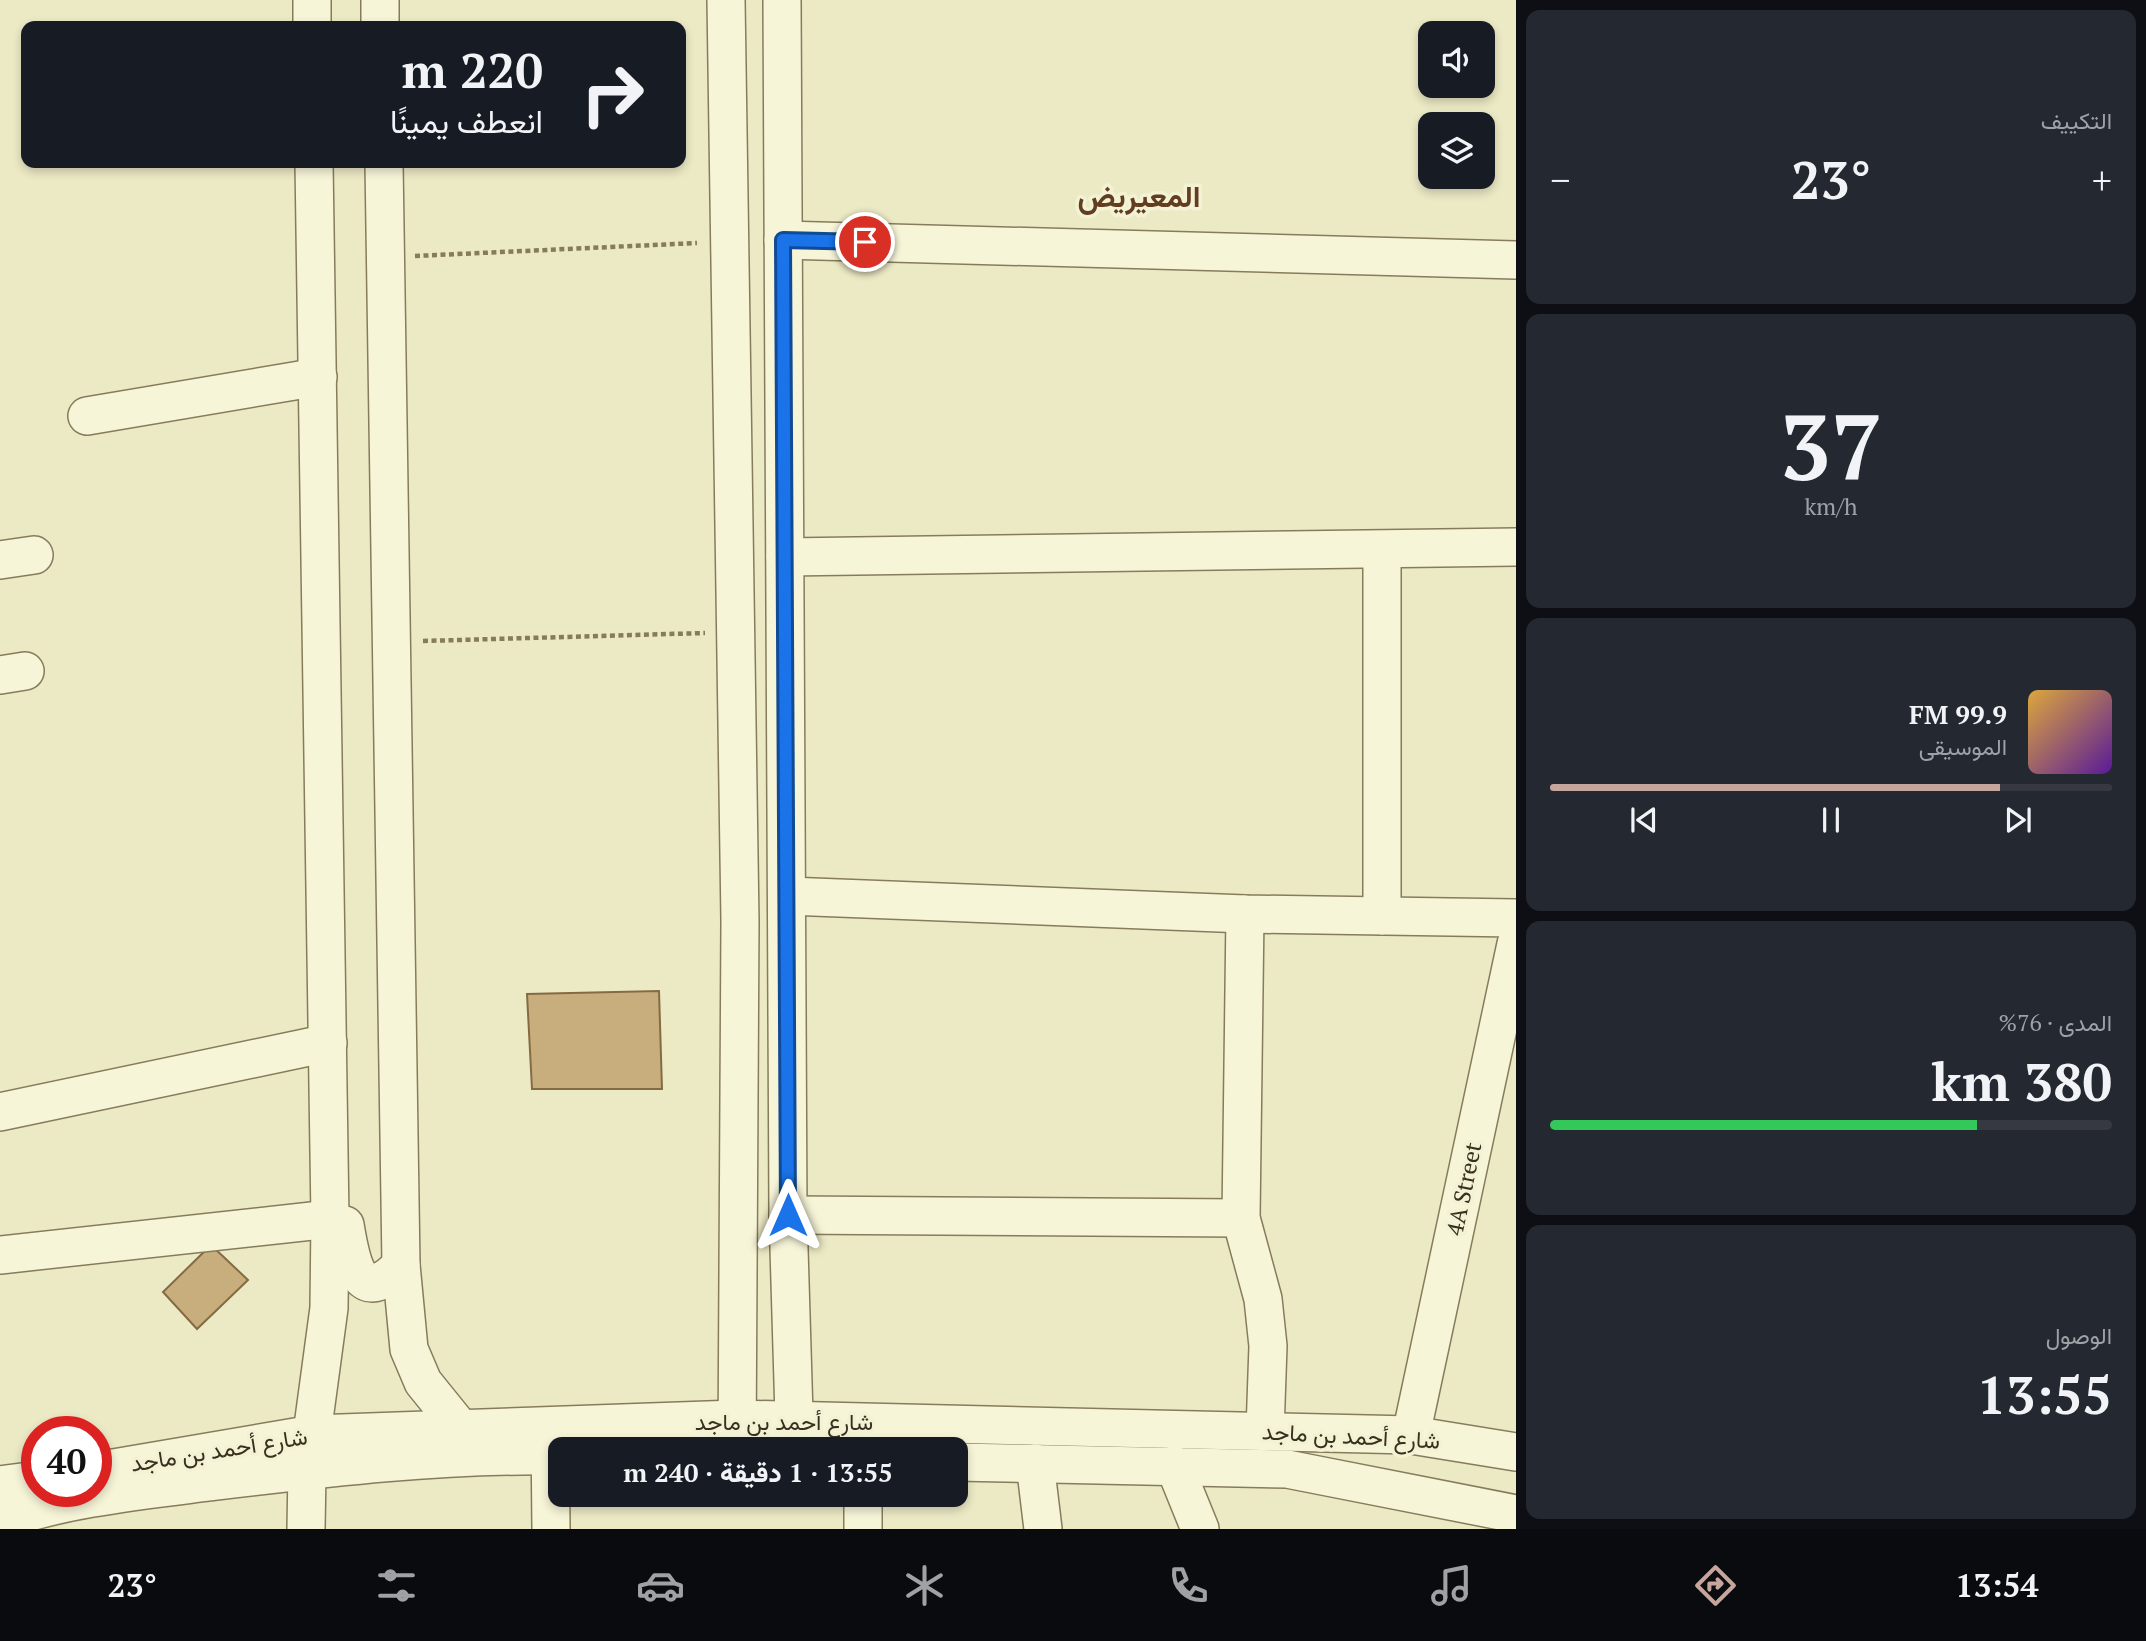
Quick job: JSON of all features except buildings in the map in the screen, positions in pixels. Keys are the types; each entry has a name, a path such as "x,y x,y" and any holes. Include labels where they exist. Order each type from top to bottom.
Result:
{"street":[{"path":"312,0 312,21"},
{"path":"380,0 380,21"},
{"path":"726,0 740,921 737,1434"},
{"path":"782,0 788,1215 795,1435"},
{"path":"306,1529 307,1471 329,1308 330,1219 314,168"},
{"path":"384,168 401,1265 409,1349 423,1382 467,1442"},
{"path":"783,240 1516,260"},
{"path":"88,416 318,377"},
{"path":"785,557 1382,551 1516,547"},
{"path":"1382,551 1382,916"},
{"path":"788,896 1245,914 1516,918"},
{"path":"1245,914 1241,1218 1263,1299 1268,1346 1265,1431"},
{"name":"4A Street","path":"1411,1435 1509,1013 1516,944"},
{"path":"0,1112 328,1043"},
{"path":"329,1130 352,1268 363,1280 379,1282 387,1280 401,1265"},
{"path":"788,1215 1241,1218"},
{"path":"0,1255 330,1219"},
{"name":"شارع أحمد بن ماجد","path":"691,1437 737,1434 1265,1431 1411,1435 1516,1452"},
{"name":"شارع أحمد بن ماجد","path":"112,1468 313,1434 548,1446"},
{"name":"شارع أحمد بن ماجد","path":"0,1522 21,1513 150,1490 307,1471 467,1442"},
{"name":"شارع أحمد بن ماجد","path":"968,1462 1287,1469 1516,1514"},
{"path":"1035,1463 1043,1529"},
{"path":"1174,1465 1200,1529"},
{"path":"0,1485 21,1482"},
{"path":"551,1529 552,1507"},
{"path":"863,1507 863,1529"}],"path":[{"path":"387,257 729,242"},
{"path":"390,642 734,632"}],"district":[{"name":"المعيريض","path":"1139,197"}],"route":[{"path":"788,1215 783,240 865,242"}]}
